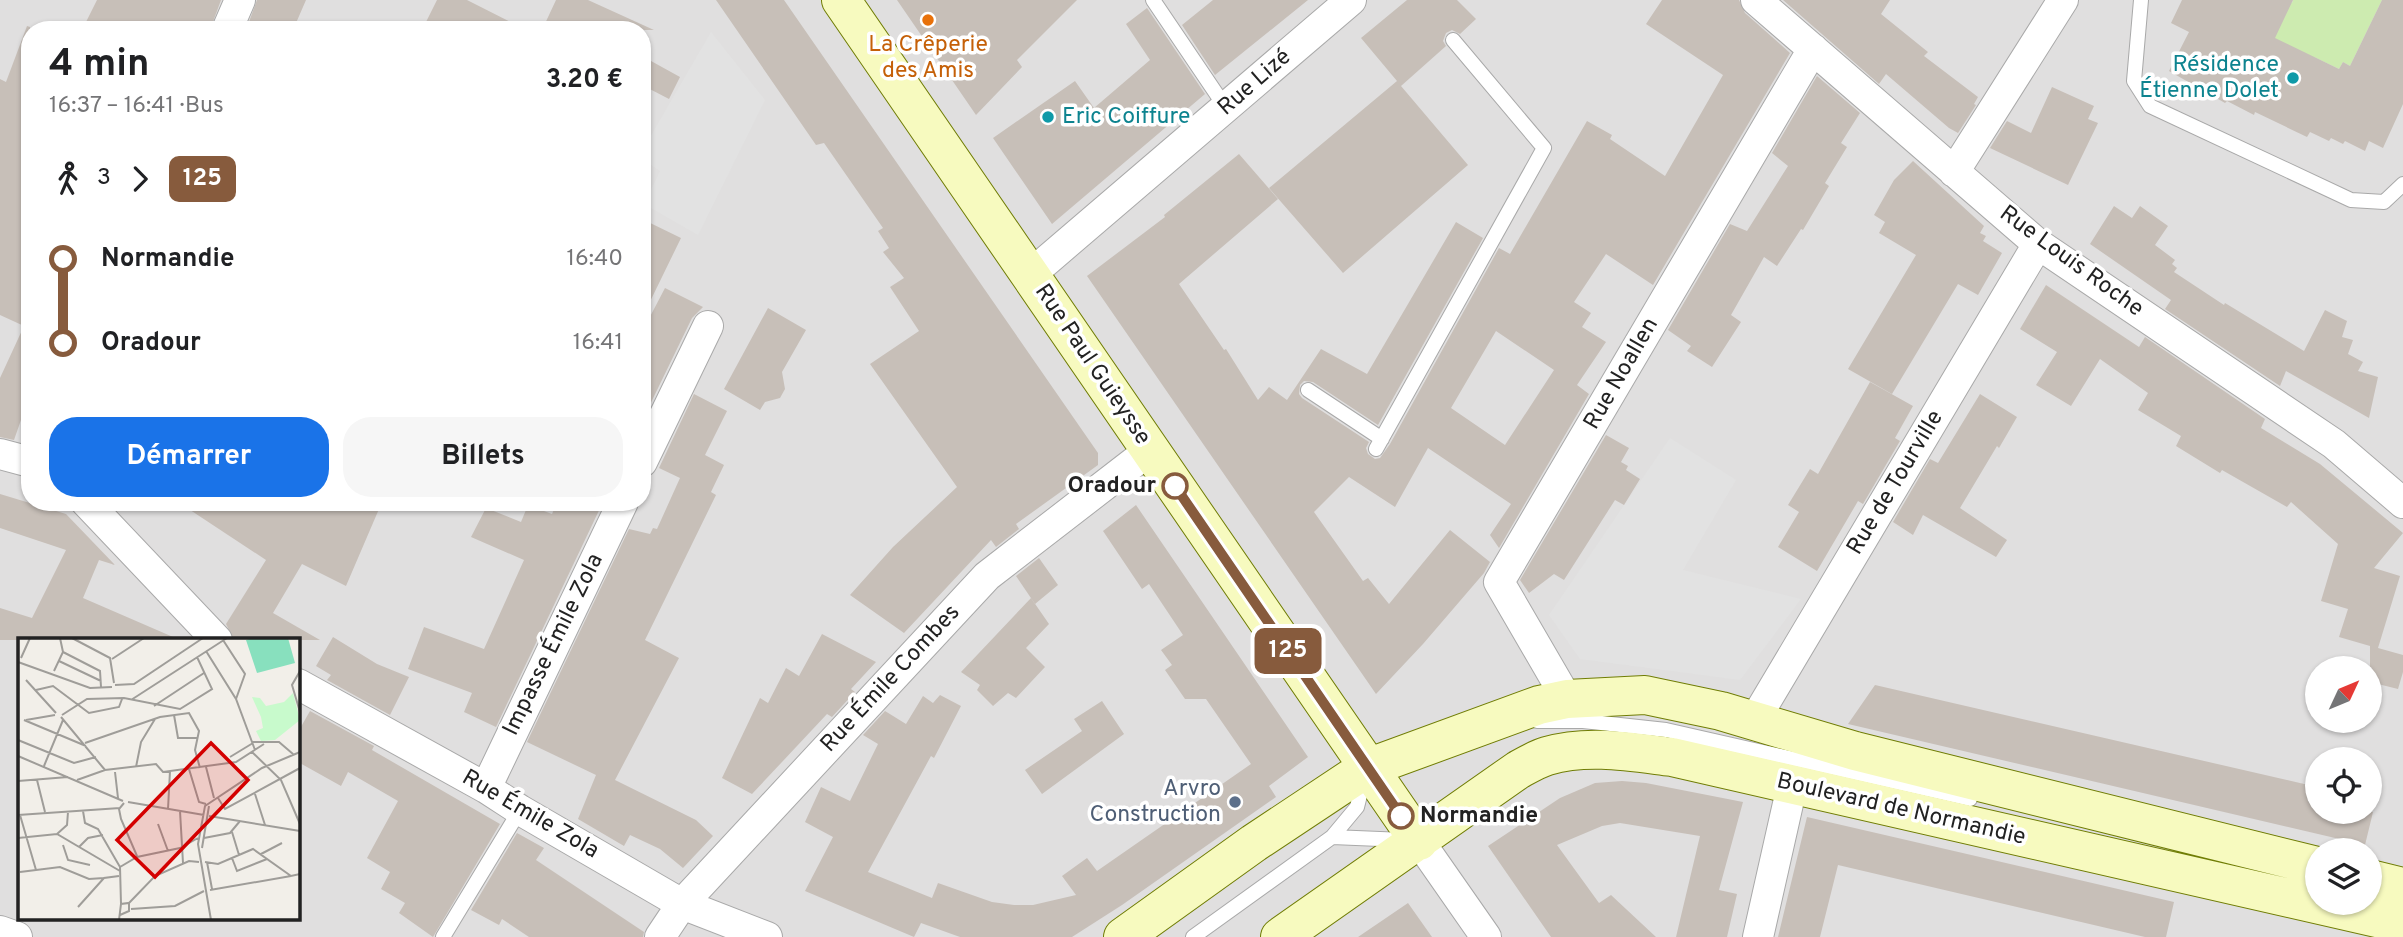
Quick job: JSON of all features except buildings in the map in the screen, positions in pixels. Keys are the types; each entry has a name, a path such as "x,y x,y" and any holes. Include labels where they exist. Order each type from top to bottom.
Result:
{"main road":[{"name":"Rue Paul Guieysse","path":"841,0 1419,841"},
{"name":"Boulevard de Normandie","path":"1123,937 1254,843 1367,768 1539,705 1567,699 1645,695 1721,711 1855,751 2305,863"},
{"name":"Boulevard de Normandie","path":"1280,937 1518,770 1546,756 1580,749 1672,757 2403,924"}],"street":[{"path":"232,21 240,0"},
{"name":"Rue Lizé","path":"1031,274 1351,0"},
{"name":"Rue Louis Roche","path":"1756,0 2038,244 2334,444 2403,503"},
{"path":"1954,172 2063,0"},
{"name":"Rue Noallen","path":"1567,699 1499,582 1813,49"},
{"name":"Rue de Tourville","path":"1754,721 2038,244"},
{"path":"651,443 708,326"},
{"name":"Rue Émile Combes","path":"660,937 682,904 988,576 1150,450"},
{"path":"0,454 21,459"},
{"path":"95,511 216,638"},
{"name":"Impasse Émile Zola","path":"486,788 619,511"},
{"name":"Rue Émile Zola","path":"299,685 486,788 682,904 767,937"},
{"path":"1758,937 1792,786"},
{"name":"Rue Paul Guieysse","path":"1419,841 1486,937"},
{"path":"0,931 18,937"}],"lane":[{"path":"1153,0 1226,108"},
{"path":"2141,0 2134,81 2150,106 2351,200 2384,202 2403,184"},
{"path":"1308,390 1379,444 1544,148 1453,40"},
{"path":"1499,721 1583,721 1666,730 1990,803"},
{"path":"1192,937 1332,837 1357,807 1367,768"},
{"path":"443,937 520,810"},
{"path":"1332,837 1419,841"},
{"path":"2248,864 2305,872"}],"shaded area":[{"path":"0,0 2403,0 2403,937 0,937"},
{"path":"711,32 765,100 698,235 651,208 651,190 660,171 651,165 651,135"},
{"path":"1670,438 1736,480 1683,570 1801,599 1740,680 1580,659 1549,615"}],"green space":[{"path":"2260,0 2292,3 2293,0 2382,0 2350,66 2343,62 2339,69 2314,57 2278,63"}],"bus line":[{"name":"125","path":"1175,486 1401,816"}],"place":[{"name":"La Crêperie des Amis","path":"928,20"},
{"name":"Résidence Étienne Dolet","path":"2293,78"},
{"name":"Eric Coiffure","path":"1048,117"},
{"name":"Oradour","path":"1175,486"},
{"name":"Arvro Construction","path":"1235,802"},
{"name":"Normandie","path":"1401,816"}]}
